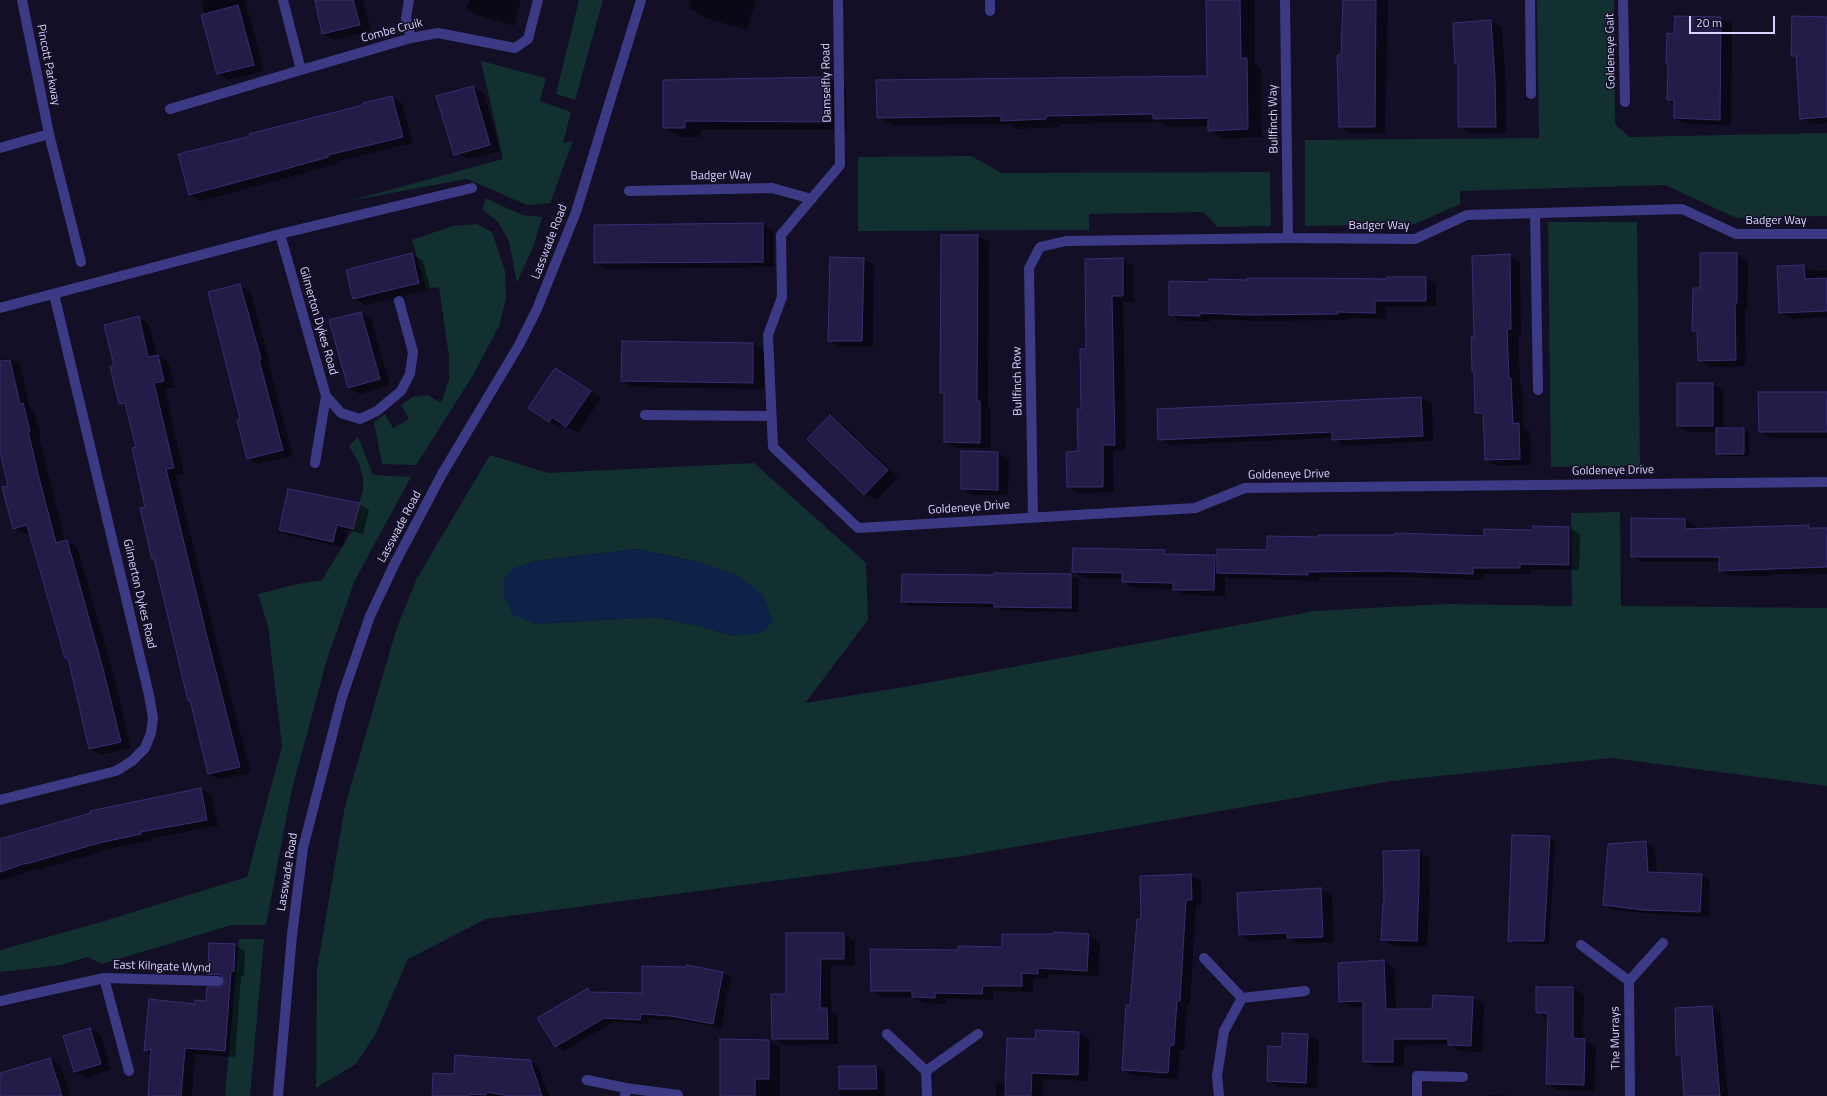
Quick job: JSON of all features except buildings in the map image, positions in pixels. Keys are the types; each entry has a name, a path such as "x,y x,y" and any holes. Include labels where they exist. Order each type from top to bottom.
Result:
{"street":[{"name":"Pincott Parkway","path":"22,0 49,134 81,262"},
{"path":"283,0 301,70"},
{"path":"409,0 406,18 412,38"},
{"name":"Combe Cruik","path":"170,109 412,38 438,33 515,48 528,39 538,0"},
{"name":"Lasswade Road","path":"278,1096 292,935 303,848 342,696 370,616 394,565 442,474 519,345 537,309 576,212 641,0"},
{"name":"Damselfly Road","path":"838,0 840,165"},
{"path":"990,0 990,11"},
{"name":"Bullfinch Way","path":"1285,0 1288,238"},
{"path":"1530,0 1531,94"},
{"name":"Goldeneye Gait","path":"1623,0 1625,102"},
{"path":"0,148 49,134"},
{"name":"Goldeneye Drive","path":"840,165 782,235 782,297 768,335 773,447 858,528 1195,508 1245,488 1827,482"},
{"path":"0,308 280,234 472,188"},
{"name":"Badger Way","path":"629,191 772,188 812,199"},
{"name":"Badger Way","path":"1040,248 1066,241 1288,238 1415,239 1467,215 1682,209 1736,234 1827,234"},
{"path":"1535,213 1538,390"},
{"name":"Gilmerton Dykes Road","path":"280,234 326,396 341,413 360,419 378,411 401,391 410,374 413,352 399,301"},
{"name":"Bullfinch Row","path":"1033,517 1029,268 1040,248"},
{"name":"Gilmerton Dykes Road","path":"0,800 116,772 132,761 145,748 151,733 153,718 149,695 54,294"},
{"path":"315,463 326,396"},
{"path":"645,416 772,416"},
{"path":"1581,945 1629,981 1663,943"},
{"path":"1204,958 1242,998"},
{"name":"East Kilngate Wynd","path":"104,978 129,1071"},
{"name":"East Kilngate Wynd","path":"0,1001 104,978 218,981"},
{"name":"The Murrays","path":"1629,981 1630,1096"},
{"path":"1242,998 1305,991"},
{"path":"1219,1096 1217,1076 1224,1031 1242,998"},
{"path":"887,1034 926,1071 927,1096"},
{"path":"926,1071 978,1034"},
{"path":"1417,1096 1417,1076 1463,1077"},
{"path":"588,1080 625,1092 678,1095"}],"green space":[{"path":"579,0 603,0 575,100 556,94"},
{"path":"1537,0 1614,0 1615,124 1629,137 1827,133 1827,216 1736,218 1665,185 1460,191 1460,204 1415,224 1305,226 1305,140 1539,138"},
{"path":"481,61 546,78 540,101 571,112 563,143 573,141 550,203 527,205 467,179 349,201 503,159"},
{"path":"971,156 1002,173 1270,172 1271,226 1218,227 1203,212 1089,214 1089,230 858,231 858,157"},
{"path":"485,198 522,215 542,217 535,242 517,283 509,241 498,222 483,210"},
{"path":"1548,222 1637,222 1640,466 1551,467"},
{"path":"477,224 492,232 505,271 506,297 500,324 472,377 416,465 382,464 374,422 385,414 393,428 409,419 401,405 413,397 428,395 441,403 449,380 449,357 439,287 426,289 412,240 452,226"},
{"path":"358,437 373,475 411,477 355,580 327,659 291,793 266,925 232,925 102,964 88,957 61,965 0,972 0,950 98,923 247,877 282,746 268,626 258,594 297,584 322,580 353,529 363,490 363,478 359,463 349,446"},
{"path":"490,455 548,473 754,463 866,563 868,620 805,703 910,686 1314,611 1447,604 1572,606 1571,513 1620,512 1621,606 1827,608 1827,786 1611,758 1392,781 963,856 486,919 408,959 375,1035 356,1064 316,1088 317,969 345,806 396,630 416,580","holes":["637,549 695,561 737,575 735,636 696,625 653,617 535,624 504,580 513,569 535,561"]},
{"path":"239,939 264,939 250,1096 225,1096"}],"water":[{"path":"637,549 695,561 737,575 763,595 773,621 763,633 735,636 696,625 653,617 535,624 512,614 504,595 504,580 513,569 535,561"}]}
